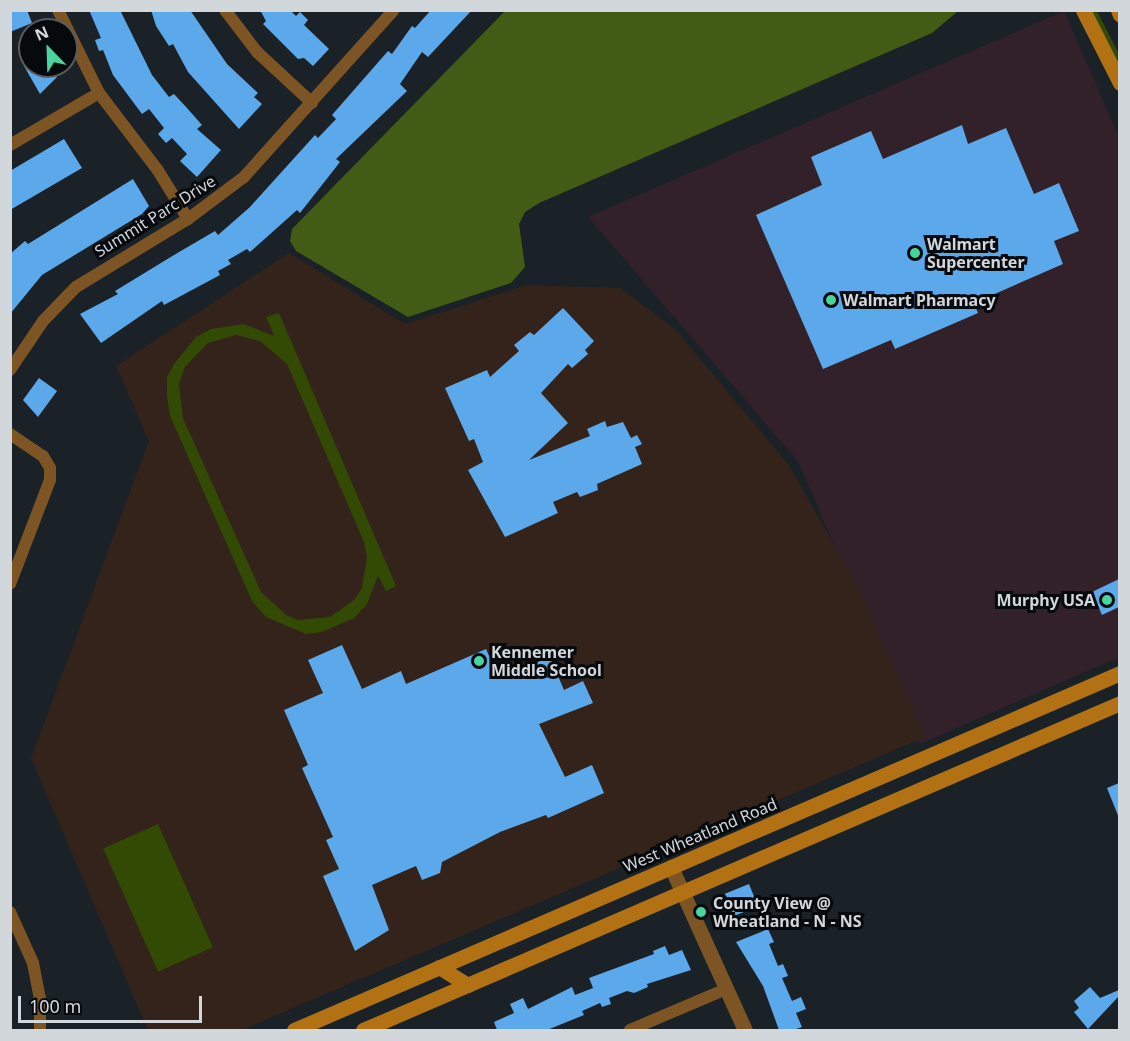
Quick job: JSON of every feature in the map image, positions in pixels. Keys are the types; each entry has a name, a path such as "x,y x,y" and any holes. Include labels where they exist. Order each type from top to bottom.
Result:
{"main road":[{"path":"1083,10 1119,83"},
{"path":"1118,10 1119,15"},
{"name":"West Wheatland Road","path":"294,1030 1119,673"},
{"path":"1087,687 1098,712"},
{"path":"363,1030 1119,703"},
{"path":"912,762 925,787"},
{"path":"440,967 468,985"}],"street":[{"path":"58,10 99,93 157,170 188,219"},
{"path":"225,10 257,52 312,103"},
{"name":"Summit Parc Drive","path":"10,370 43,321 76,287 188,219 243,177 394,10"},
{"path":"10,145 99,93"},
{"path":"10,434 43,456 50,468 50,480 10,584"},
{"path":"671,867 745,1030"},
{"path":"11,914 33,963 40,998 40,1030"},
{"path":"630,1030 726,989"}],"shaded area":[{"path":"1064,11 1119,137 1119,657 920,744 798,461 588,217"},
{"name":"Kennemer Middle School","path":"289,253 405,324 527,285 620,288 676,330 789,465 857,585 925,737 242,1030 148,1030 31,758 149,441 116,366"}],"green space":[{"path":"506,10 958,11 932,33 539,203 525,212 519,224 525,267 511,283 408,317 296,251 290,241 292,229"},
{"path":"1089,11 1097,11 1119,54 1119,80"},
{"path":"279,313 396,586 386,591 378,576 367,604 354,618 322,632 306,634 266,617 252,601 170,416 167,377 174,364 196,337 211,329 244,324 274,336 266,317","holes":["236,335 260,341 287,364 364,542 367,557 362,588 354,600 330,617 298,620 286,615 261,592 183,418 179,384 185,367 208,343"]},
{"path":"158,824 213,947 158,972 103,848"}],"building":[{"path":"10,10 27,10 30,18 18,18 18,29 10,32"},
{"path":"89,10 120,10 152,75 169,97 174,94 202,125 197,129 221,150 197,177 180,161 187,154 172,138 166,143 158,134 164,128 149,109 142,114 113,75 103,50 99,51 95,40 101,38"},
{"path":"151,10 190,10 227,64 258,93 254,97 262,104 239,129 188,72 173,44 169,46 156,26"},
{"path":"260,10 291,11 296,16 300,12 308,20 304,25 329,49 313,66 304,58 298,59 263,24 266,21"},
{"path":"431,10 472,10 428,57 422,52 400,84 407,91 336,159 340,162 300,213 297,210 250,252 247,249 228,260 231,264 218,271 220,275 164,305 162,301 101,343 80,314 118,294 115,291 215,231 218,235 250,207 315,135 318,138 336,119 332,115 388,51 392,54 412,26 415,28"},
{"path":"31,78 56,78 40,94"},
{"name":"Walmart Supercenter","path":"962,125 968,144 1006,128 1034,194 1059,183 1079,231 1054,241 1063,264 974,303 978,313 895,349 891,340 823,369 756,215 822,185 811,157 871,131 883,159"},
{"path":"64,139 82,168 10,210 10,171"},
{"path":"133,179 149,206 142,214 42,275 10,314 10,254 25,241 28,244"},
{"path":"563,308 594,341 585,350 588,354 572,368 568,364 541,393 568,423 529,460 590,436 587,429 605,421 607,427 623,422 631,438 637,435 642,444 635,447 642,464 597,484 598,490 580,497 577,492 553,502 558,513 505,537 468,470 483,462 474,439 469,441 445,388 487,370 490,377 519,351 514,345 530,332 534,335"},
{"path":"39,378 57,391 38,417 23,400"},
{"name":"Murphy USA","path":"1119,579 1119,607 1102,615 1092,592"},
{"path":"342,645 362,689 401,671 406,684 486,649 499,678 550,657 564,690 583,681 593,703 539,724 565,777 592,765 604,793 548,818 546,815 500,832 442,862 440,873 422,880 416,866 372,885 389,930 355,951 323,876 339,869 326,840 333,837 302,768 308,765 284,710 323,693 308,660"},
{"path":"1119,783 1119,818 1107,788"},
{"path":"749,884 758,906 734,916 725,894"},
{"path":"768,929 774,942 769,944 778,966 783,964 788,976 782,978 792,1001 801,997 806,1009 796,1013 802,1027 793,1030 779,1030 763,986 736,942"},
{"path":"665,946 669,955 682,950 691,970 647,984 648,987 634,993 627,991 609,998 611,1004 602,1007 600,1003 582,1011 584,1015 547,1030 497,1030 494,1022 514,1013 510,1004 523,998 528,1009 572,987 575,995 593,988 589,978 654,954 653,951"},
{"path":"1090,987 1100,998 1119,990 1119,996 1088,1029 1074,1012 1079,1008 1074,1001"}],"place":[{"name":"Walmart Supercenter","path":"915,253"},
{"name":"Walmart Pharmacy","path":"831,300"},
{"name":"Murphy USA","path":"1107,600"},
{"name":"Kennemer Middle School","path":"479,661"},
{"name":"County View @ Wheatland - N - NS","path":"701,912"}]}
